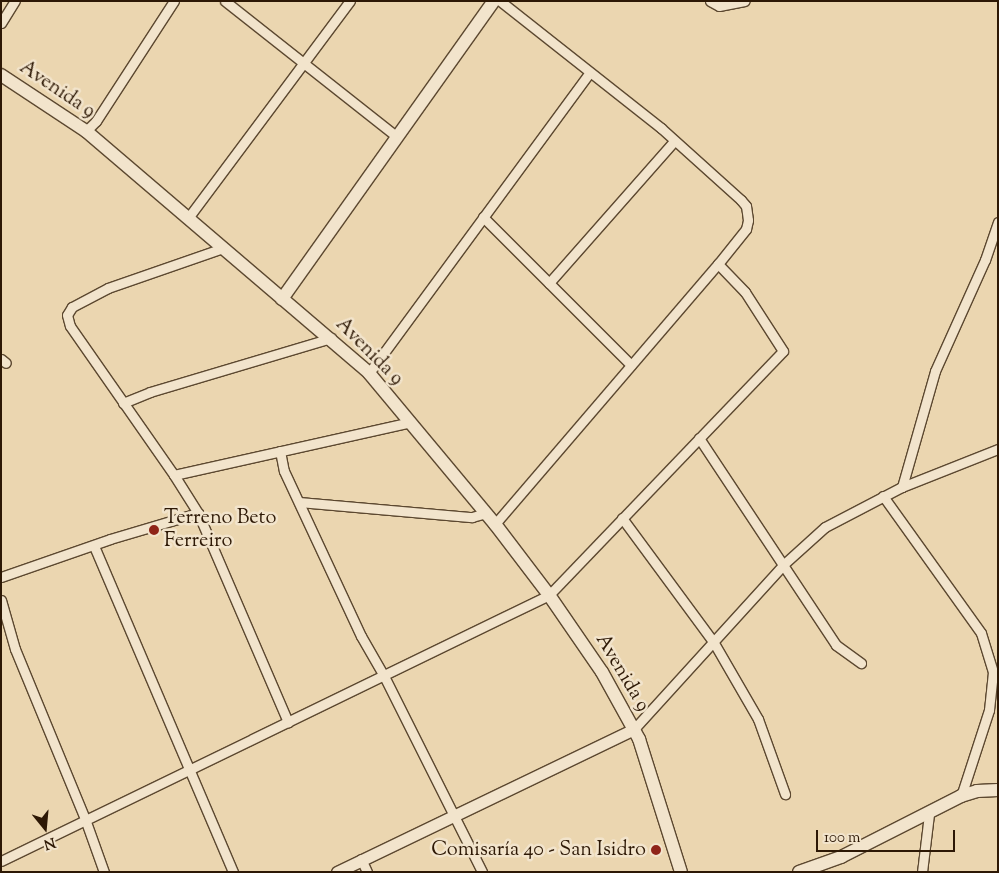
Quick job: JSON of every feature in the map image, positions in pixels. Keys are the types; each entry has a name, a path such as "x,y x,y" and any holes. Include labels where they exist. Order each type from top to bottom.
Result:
{"main road":[{"path":"282,299 494,1"},
{"name":"Avenida 9","path":"1,76 86,131 282,299 331,338 369,373 411,422 495,524 549,595 602,672 639,739 681,872"},
{"path":"799,872 841,857 929,814 961,796 977,791 998,790"}],"street":[{"path":"1,23 15,1"},
{"path":"86,131 96,121 174,1"},
{"path":"224,1 397,137"},
{"path":"188,218 350,1"},
{"path":"495,524 718,264 746,229 748,220 746,206 674,141 500,1"},
{"path":"710,1 719,6 744,1"},
{"path":"369,373 588,73"},
{"path":"548,283 674,141"},
{"path":"483,217 631,365"},
{"path":"902,488 935,371 985,260 998,222"},
{"path":"223,248 108,288 72,307 66,315 70,326 174,476 198,514 288,722"},
{"path":"1,861 190,771 549,595 783,351 745,292 718,264"},
{"path":"123,403 150,392 331,338"},
{"path":"174,476 280,450 411,422"},
{"path":"699,438 836,645 862,662"},
{"path":"337,872 634,729 784,564 825,527 884,496 998,449"},
{"path":"280,450 284,471 361,636 384,676 455,814 482,872"},
{"path":"884,496 981,633 993,672 989,710 961,796"},
{"path":"299,502 472,517 486,513"},
{"path":"1,577 198,514"},
{"path":"622,518 714,643 758,719 785,794"},
{"path":"94,546 233,872"},
{"path":"1,600 15,649 85,820 104,872"},
{"path":"922,872 929,814"},
{"path":"361,859 367,872"}],"place":[{"name":"Terreno Beto Ferreiro","path":"154,530"},
{"name":"Comisaría 40 - San Isidro","path":"656,850"}]}
